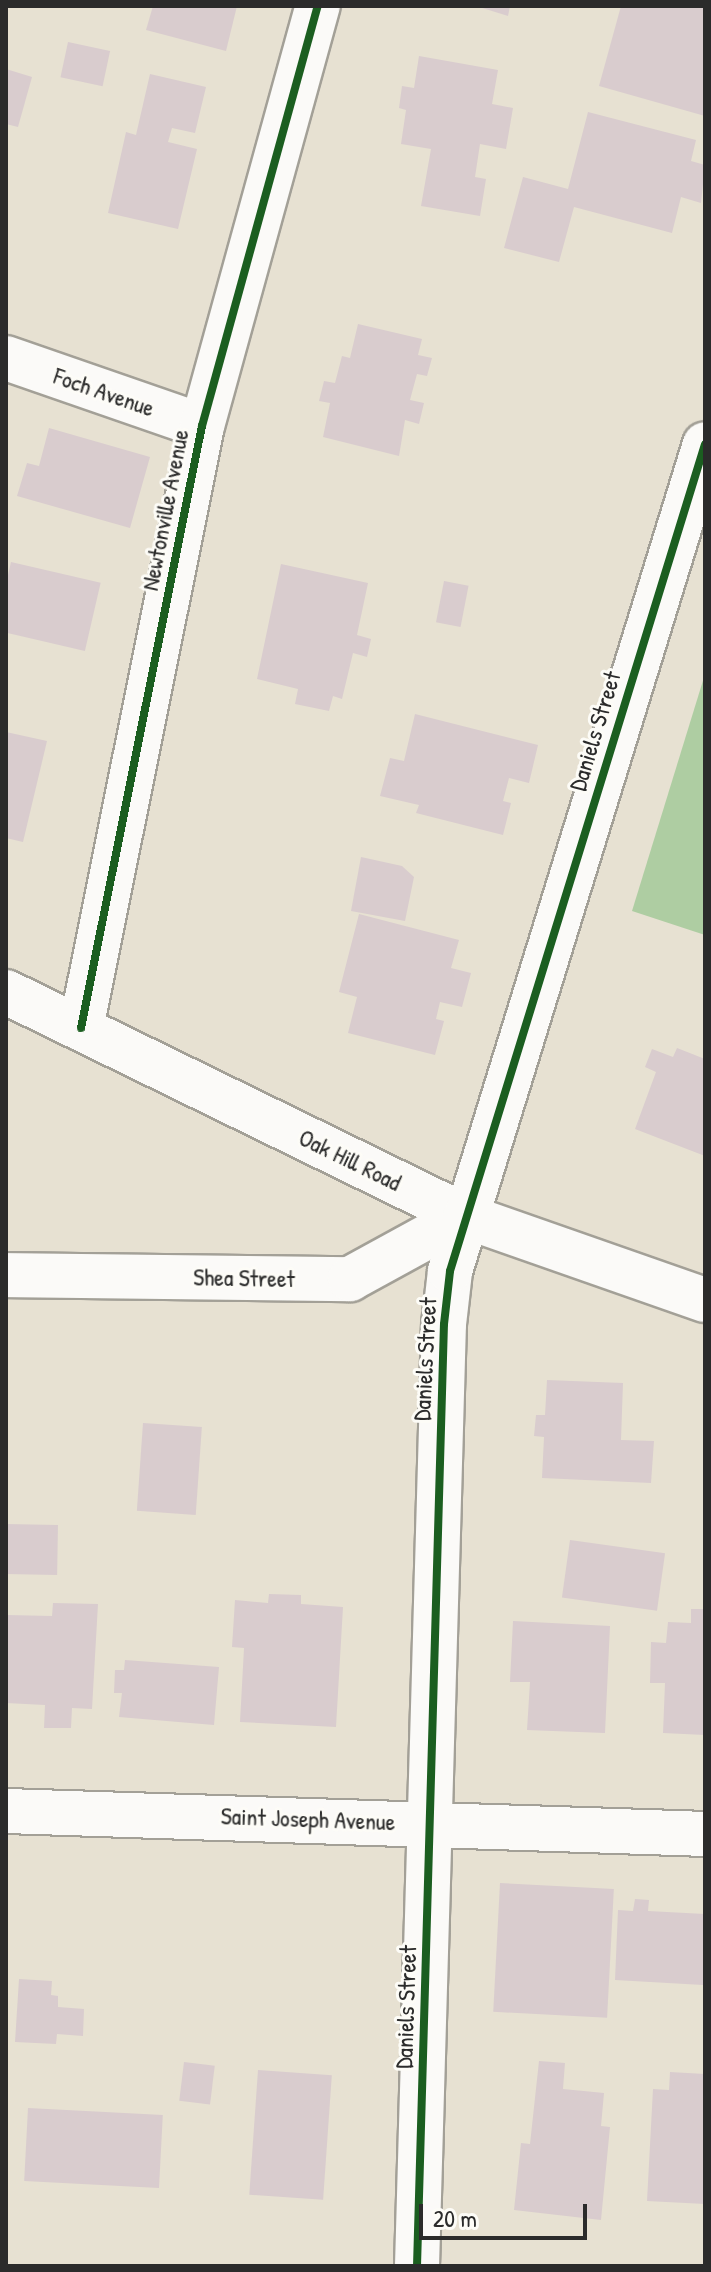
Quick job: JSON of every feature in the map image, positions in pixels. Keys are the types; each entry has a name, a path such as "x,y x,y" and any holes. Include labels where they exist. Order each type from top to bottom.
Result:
{"street":[{"name":"Newtonville Avenue","path":"81,1028 202,426 318,6"},
{"name":"Foch Avenue","path":"6,358 202,426"},
{"name":"Daniels Street","path":"417,2266 444,1324 450,1271 705,444"},
{"name":"Oak Hill Road","path":"6,992 465,1216 705,1300"},
{"name":"Shea Street","path":"6,1275 350,1279 465,1216"},
{"name":"Saint Joseph Avenue","path":"6,1811 432,1822 705,1834"}],"green space":[{"path":"705,674 705,935 632,911"}],"building":[{"path":"153,6 237,6 226,51 146,30"},
{"path":"476,6 510,6 508,16"},
{"path":"621,6 705,6 705,116 599,86"},
{"path":"68,42 110,51 103,86 61,77"},
{"path":"419,56 498,70 492,104 513,108 506,149 480,144 475,177 486,179 480,216 421,206 431,149 401,144 406,110 399,108 402,86 414,88"},
{"path":"6,69 32,77 18,127 6,124"},
{"path":"150,74 206,87 195,133 172,128 168,142 197,149 178,229 108,213 126,132 136,135"},
{"path":"588,112 696,140 691,161 705,165 701,203 681,197 672,233 574,207 559,262 504,248 523,177 568,189"},
{"path":"358,324 422,339 418,355 432,358 427,376 417,374 410,400 424,403 419,424 405,420 399,456 323,437 330,403 319,401 324,381 335,383 342,356 350,358"},
{"path":"49,428 150,457 130,528 17,496 27,463 39,466"},
{"path":"11,562 101,583 85,651 6,633 6,584"},
{"path":"281,564 368,583 357,635 371,639 367,657 353,653 342,699 333,696 329,711 295,704 298,689 257,679"},
{"path":"444,581 469,586 461,627 436,622"},
{"path":"415,714 538,745 529,783 509,778 503,801 511,803 503,835 416,813 419,805 380,796 390,758 404,761"},
{"path":"6,732 47,741 23,842 6,838"},
{"path":"361,857 402,866 414,877 405,921 351,911"},
{"path":"359,914 459,940 451,968 471,973 462,1007 440,1002 436,1019 444,1021 435,1055 348,1033 357,997 339,992"},
{"path":"677,1048 705,1059 705,1156 635,1129 656,1072 645,1067 652,1049 673,1057"},
{"path":"547,1380 623,1383 621,1440 654,1441 651,1483 542,1478 544,1437 534,1436 536,1415 545,1415"},
{"path":"143,1423 202,1427 196,1515 137,1511"},
{"path":"6,1524 58,1525 57,1575 6,1574"},
{"path":"570,1540 665,1553 657,1611 562,1597"},
{"path":"269,1594 301,1595 301,1604 343,1607 336,1727 240,1722 244,1648 232,1647 235,1600 268,1603"},
{"path":"53,1603 98,1604 92,1709 72,1708 71,1728 44,1728 45,1705 6,1703 7,1615 52,1616"},
{"path":"691,1609 705,1609 705,1735 663,1733 665,1683 650,1683 651,1642 666,1643 668,1622 691,1623"},
{"path":"513,1621 610,1626 605,1733 527,1730 530,1682 510,1682"},
{"path":"125,1660 219,1667 214,1725 119,1717 122,1693 114,1693 115,1670 124,1670"},
{"path":"500,1883 614,1889 607,2018 493,2012"},
{"path":"635,1899 649,1900 648,1911 705,1914 703,1985 615,1980 618,1910 633,1911"},
{"path":"19,1979 52,1981 51,1995 58,1996 58,2007 84,2009 83,2036 57,2034 56,2044 15,2042"},
{"path":"539,2061 565,2063 563,2089 604,2093 601,2126 610,2127 601,2220 514,2210 521,2143 530,2144"},
{"path":"184,2062 215,2066 210,2104 179,2101"},
{"path":"258,2070 332,2075 323,2200 249,2195"},
{"path":"670,2072 705,2074 705,2204 647,2201 653,2089 669,2090"},
{"path":"28,2108 163,2115 159,2188 24,2181"}],"cycle path":[{"path":"81,1028 202,426 318,6"},
{"path":"417,2266 444,1324 450,1271 705,444"}]}
